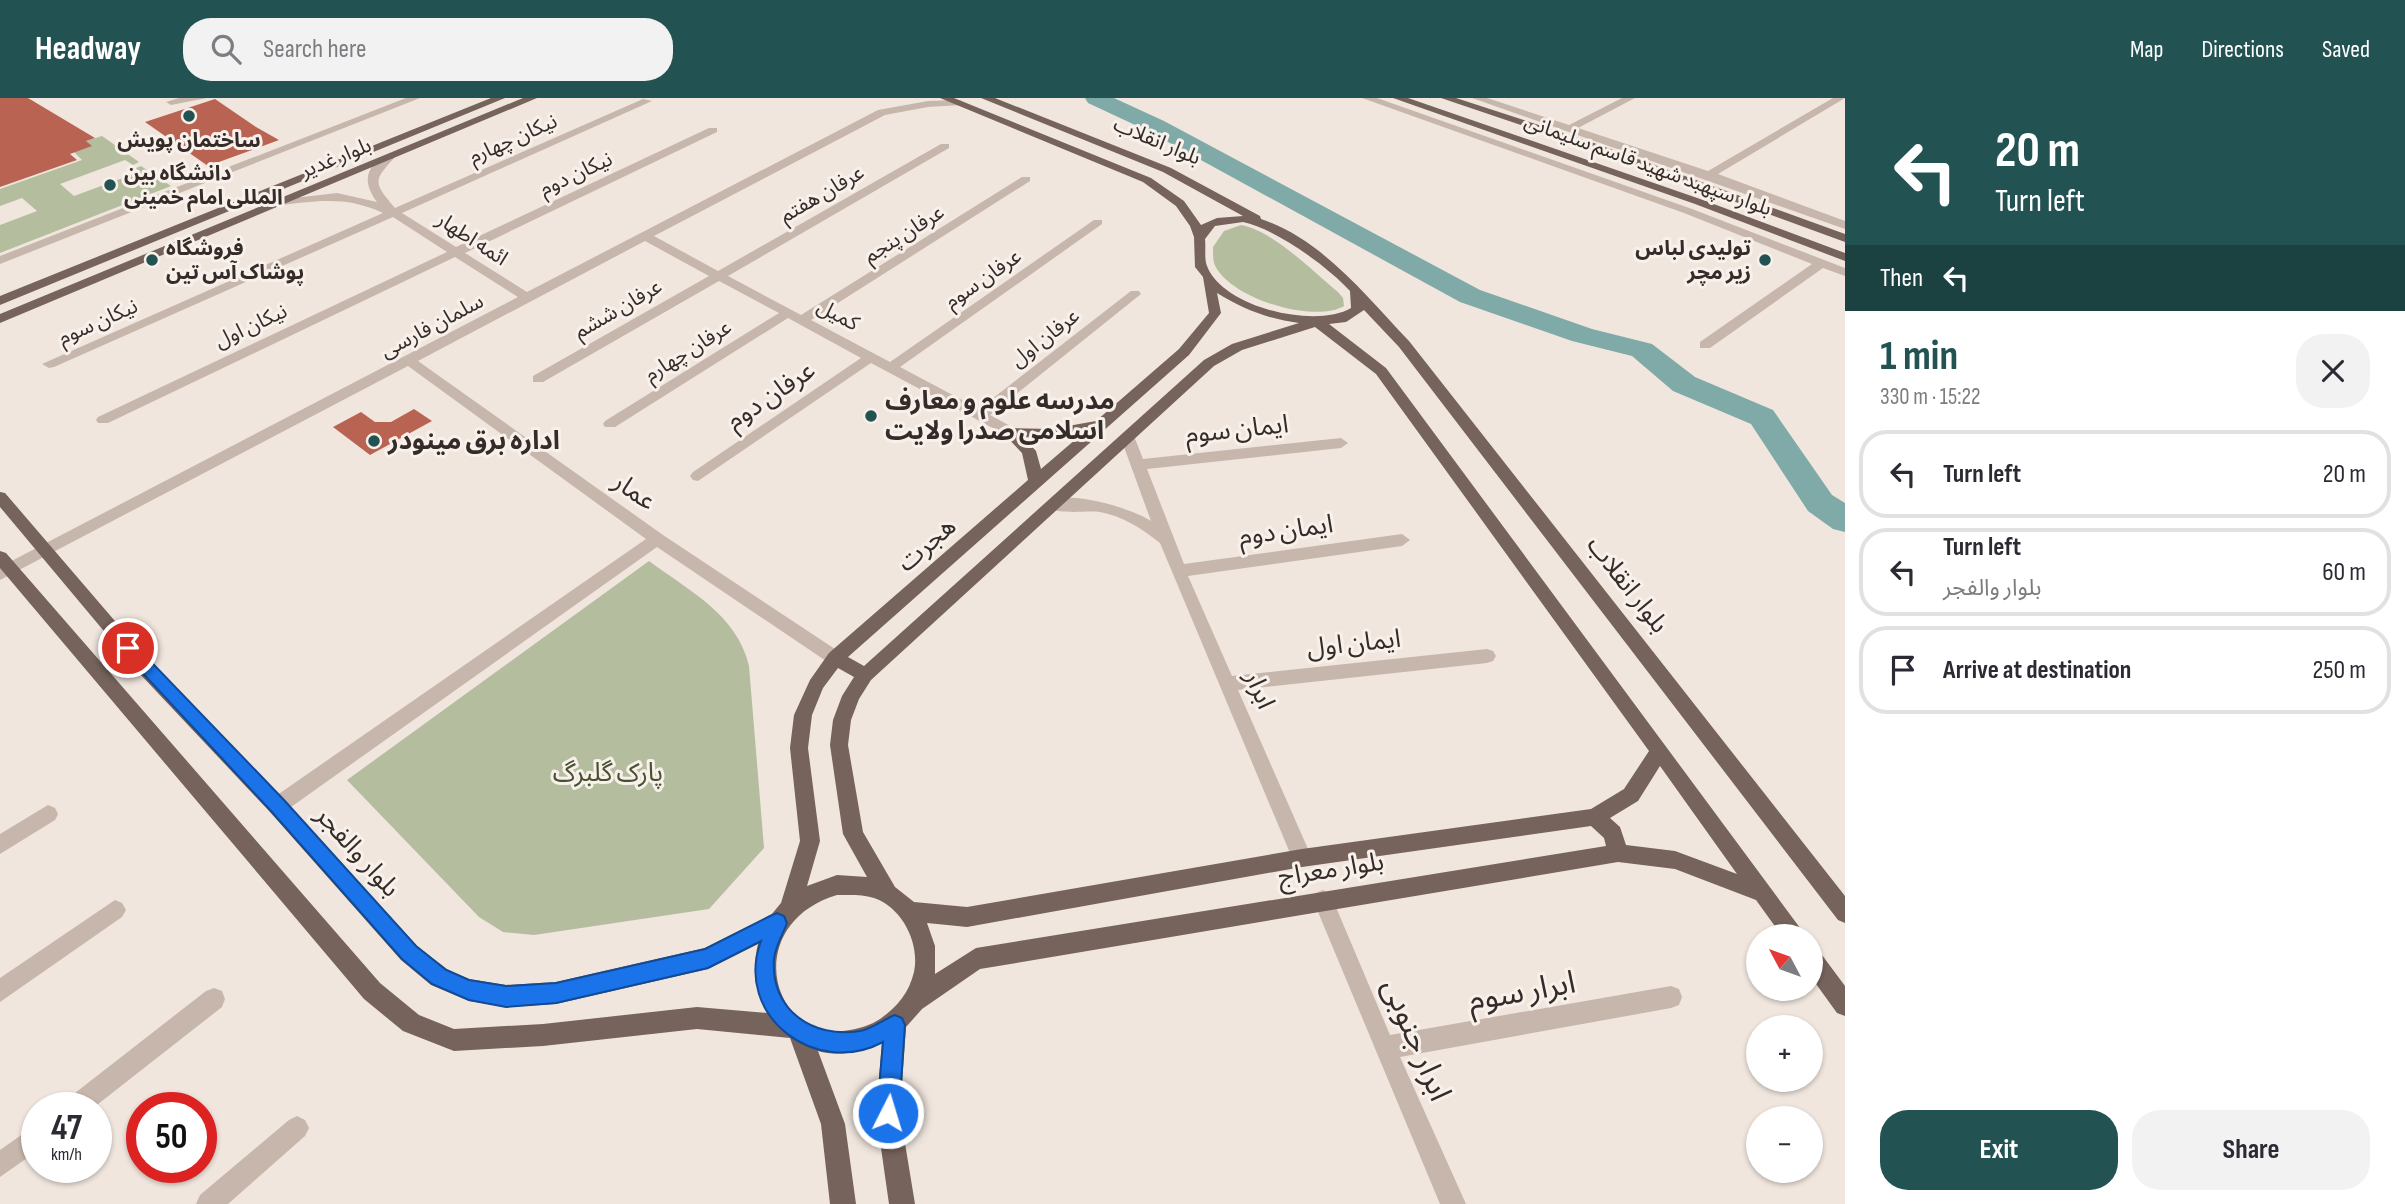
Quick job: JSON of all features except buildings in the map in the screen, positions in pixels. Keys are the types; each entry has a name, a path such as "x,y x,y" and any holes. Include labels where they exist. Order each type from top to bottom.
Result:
{"main road":[{"name":"بلوار غدیر","path":"0,301 500,98"},
{"name":"بلوار غدیر","path":"0,318 533,98"},
{"name":"بلوار انقلاب","path":"945,98 1147,180 1177,199 1193,217 1200,237"},
{"name":"بلوار انقلاب","path":"986,98 1167,170 1205,188 1316,257 1355,290 1404,344 1845,913"},
{"name":"بلوار سپهبد شهید قاسم سلیمانی","path":"1398,98 1699,202 1845,257"},
{"name":"بلوار سپهبد شهید قاسم سلیمانی","path":"1446,98 1587,144 1845,238"},
{"path":"1536,145 1551,141 1552,133"},
{"path":"1573,158 1569,153 1570,148 1587,144"},
{"path":"1200,237 1206,227 1222,220 1243,219 1265,223"},
{"name":"هجرت","path":"784,915 810,841 799,748 803,715 816,685 835,658 1184,352 1203,331 1215,313 1208,278 1199,264 1196,250 1200,237"},
{"path":"1208,278 1223,292 1243,304 1268,314 1316,323 1381,371 1786,924"},
{"name":"هجرت","path":"887,893 853,834 839,745 842,720 851,696 865,675 1209,363 1237,346 1351,315 1359,303 1359,297"},
{"path":"1009,431 1051,433 1101,425"},
{"path":"1009,431 1029,452 1036,482"},
{"name":"بلوار والفجر","path":"0,497 145,668 277,806 409,953 439,977 469,990 506,996 556,993 708,958 784,915"},
{"path":"3,566 372,991 411,1023 454,1040 543,1035 697,1018 796,1030 831,1044 865,1041 895,1025 916,1000 927,969 924,939 910,912 887,893 863,885 837,885 812,892 784,915 764,958 768,996 796,1030 833,1124 843,1204"},
{"path":"835,658 865,675"},
{"name":"بلوار معراج","path":"910,912 967,917 1302,859 1594,817 1631,795 1659,751"},
{"path":"1594,817 1613,834 1618,853"},
{"name":"بلوار معراج","path":"916,1000 976,959 1618,853 1675,860 1763,893"},
{"path":"1824,976 1845,1005"},
{"path":"895,1025 888,1113 902,1204"}],"street":[{"path":"172,100 202,98"},
{"path":"0,260 415,98"},
{"name":"سلمان فارسی","path":"882,112 893,98"},
{"path":"1367,98 1675,207 1845,272"},
{"path":"1477,98 1709,175 1845,225"},
{"path":"1572,128 1630,98"},
{"path":"1709,175 1840,98"},
{"name":"نیکان چهارم","path":"394,213 647,101"},
{"name":"سلمان فارسی","path":"3,566 47,551 882,112 916,105 958,103"},
{"name":"نیکان دوم","path":"456,252 713,130"},
{"name":"عرفان هفتم","path":"718,276 945,146"},
{"name":"ائمه اطهار","path":"390,157 373,173 370,181 372,188 394,213"},
{"name":"عرفان پنجم","path":"803,320 1026,180"},
{"name":"ائمه اطهار","path":"281,202 337,195 366,201 394,213 529,299"},
{"name":"نیکان سوم","path":"49,364 394,213"},
{"name":"عرفان سوم","path":"891,368 1098,222"},
{"name":"کمیل","path":"646,237 1009,431"},
{"name":"نیکان اول","path":"103,420 456,252"},
{"path":"1705,345 1821,263"},
{"name":"عرفان ششم","path":"538,379 718,276"},
{"name":"عرفان اول","path":"981,415 1135,294"},
{"name":"عرفان چهارم","path":"610,424 789,313"},
{"name":"عرفان دوم","path":"698,476 871,357"},
{"name":"عمار","path":"408,362 657,539 835,658"},
{"name":"ابرار","path":"1127,436 1178,571 1302,859"},
{"name":"ایمان سوم","path":"1138,465 1341,443"},
{"path":"1054,505 1086,503 1117,510 1146,523 1168,542"},
{"path":"277,806 657,539"},
{"name":"ایمان دوم","path":"1178,571 1402,540"},
{"name":"ایمان اول","path":"1228,684 1487,656"},
{"path":"0,845 48,814"},
{"name":"ابرار جنوبی","path":"1323,900 1384,1048 1454,1204"},
{"path":"0,991 115,910"},
{"name":"ابرار سوم","path":"1384,1048 1671,997"},
{"path":"95,1092 214,999"},
{"path":"209,1204 297,1128"},
{"path":"0,1165 21,1149"}],"green space":[{"path":"102,136 139,162 133,165 125,160 60,184 74,196 139,172 136,168 141,166 171,186 0,253 0,225 37,211 22,198 0,206 0,189 82,160 74,152 91,146 86,141"},
{"path":"1241,225 1266,235 1292,253 1338,292 1343,298 1344,306 1330,311 1293,310 1253,297 1222,276 1214,263 1213,247 1224,231"},
{"name":"پارک گلبرگ","path":"649,561 710,605 734,632 743,648 749,666 764,848 709,909 534,935 503,932 479,917 347,780"}],"waterway":[{"path":"1096,98 1156,126 1470,296 1582,335 1642,350 1684,384 1762,417 1820,503 1845,520"}],"place":[{"name":"ساختمان پویش","path":"189,116"},
{"name":"دانشگاه بین المللی امام خمینی","path":"110,185"},
{"name":"فروشگاه پوشاک آس تین","path":"152,260"},
{"name":"تولیدی لباس زیر مچر","path":"1765,260"},
{"name":"مدرسه علوم و معارف اسلامی صدرا ولایت","path":"871,416"},
{"name":"اداره برق مینودر","path":"374,441"}],"route":[{"path":"128,648 277,806 409,953 439,977 469,990 506,996 556,993 708,958 777,923 764,958 768,996 792,1027 800,1033 831,1044 865,1041 895,1025 888,1113"}]}
